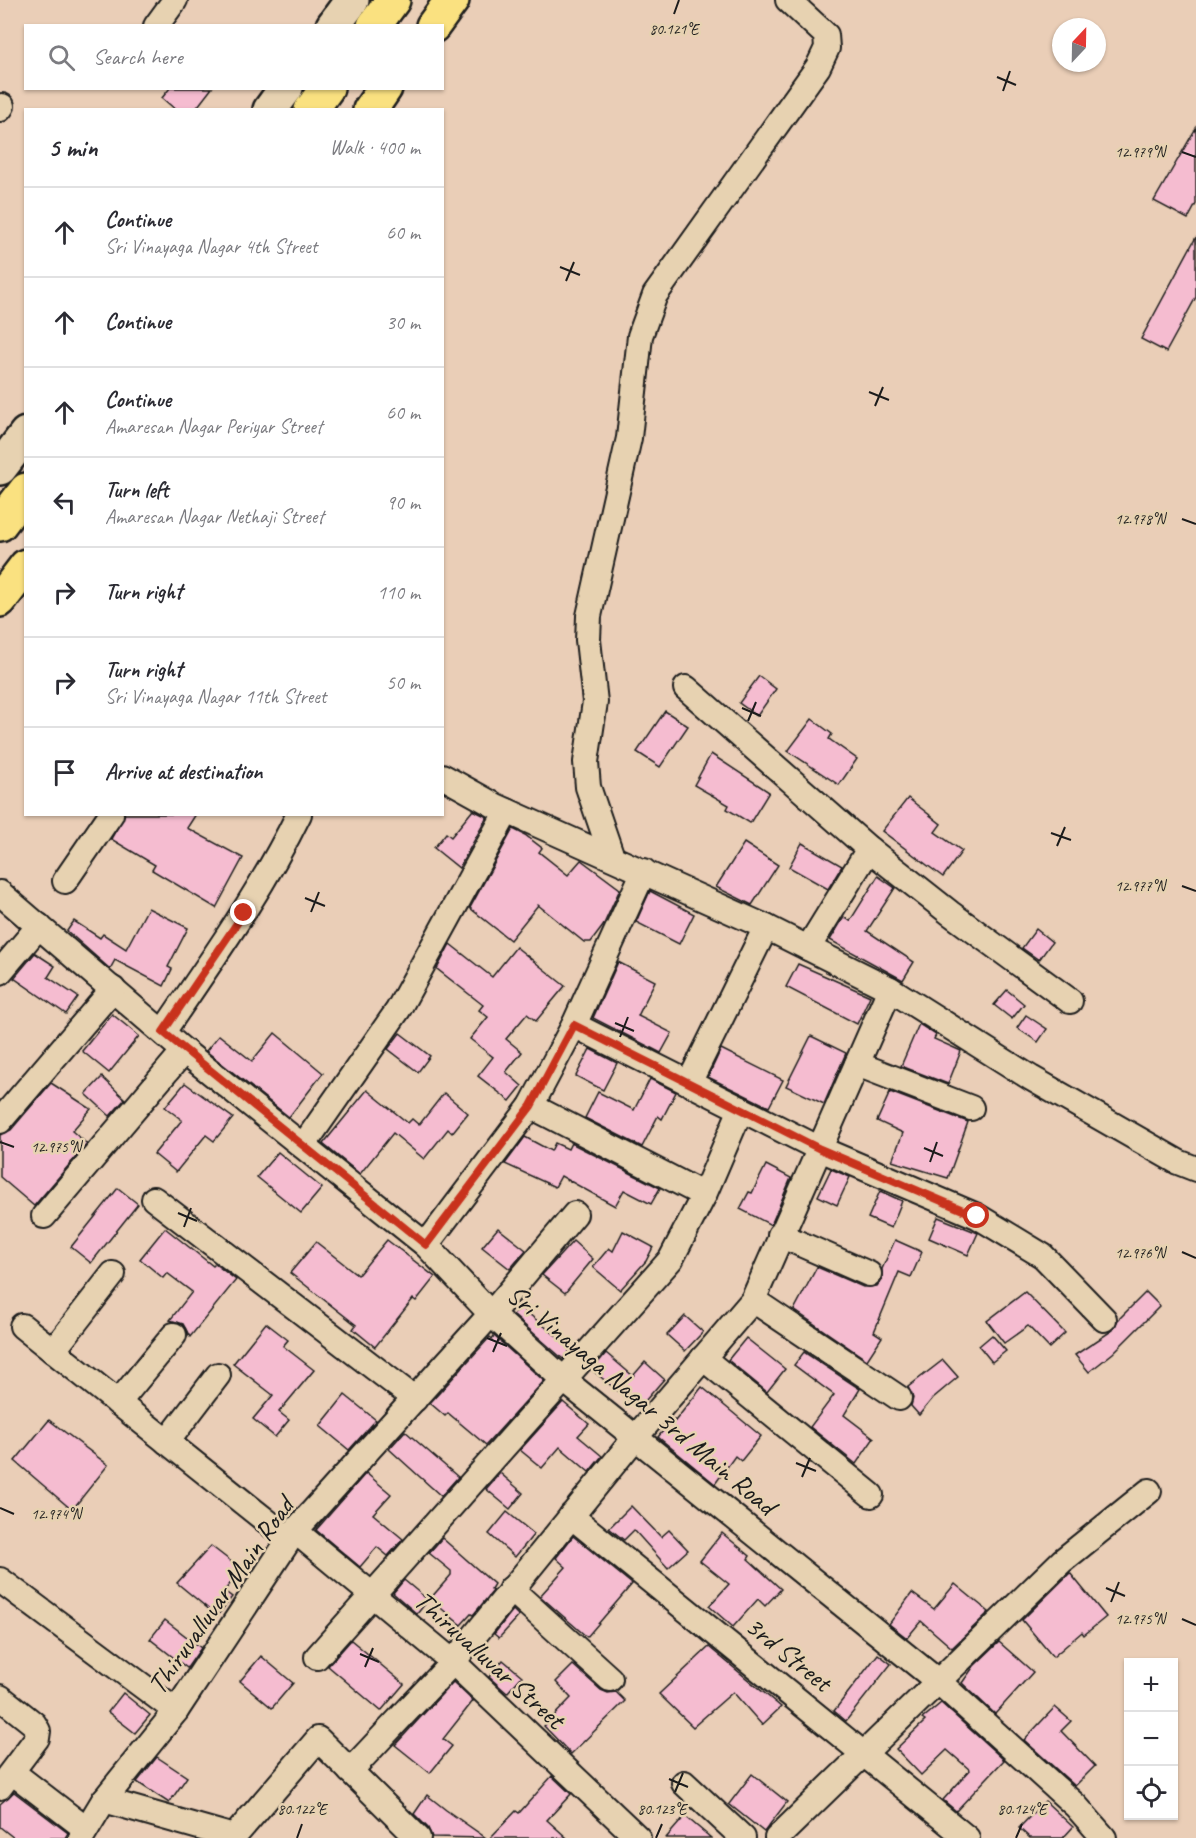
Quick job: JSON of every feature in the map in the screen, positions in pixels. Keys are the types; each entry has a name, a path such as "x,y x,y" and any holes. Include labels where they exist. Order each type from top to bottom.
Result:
{"highway":[{"path":"375,24 393,0"},
{"path":"434,24 452,0"},
{"path":"312,108 326,90"},
{"path":"371,108 385,90"},
{"path":"0,524 24,493"},
{"path":"0,600 24,569"}],"street":[{"path":"157,24 175,0"},
{"path":"334,24 352,0"},
{"path":"612,857 588,787 586,762 595,702 588,640 589,616 629,438 640,336 655,294 823,58 827,48 826,35 788,0"},
{"path":"271,108 285,90"},
{"path":"0,468 24,437"},
{"path":"686,688 869,849 950,913 1070,1001"},
{"path":"444,777 507,811 766,927 890,989 1031,1078 1178,1162 1196,1169"},
{"path":"303,1146 398,1010 507,811"},
{"path":"64,881 110,816"},
{"path":"163,1032 244,913 274,865 298,816"},
{"path":"808,948 869,849"},
{"path":"426,1245 531,1106 574,1025 644,871"},
{"name":"Sri Vinayaga Nagar 3rd Main Road","path":"0,893 184,1051 426,1245 491,1314 564,1380 940,1683 1076,1806 1104,1838"},
{"path":"0,972 39,926"},
{"path":"689,1083 766,927"},
{"path":"0,1121 113,989"},
{"path":"350,1771 453,1662 634,1438 753,1300 890,989"},
{"path":"574,1025 820,1149 977,1216 1043,1256 1104,1319"},
{"path":"44,1216 184,1051"},
{"path":"857,1064 971,1108"},
{"path":"531,1106 704,1195"},
{"path":"317,1657 671,1259 704,1195 741,1109"},
{"path":"154,1199 415,1399"},
{"name":"Thiruvalluvar Main Road","path":"83,1833 104,1800 176,1711 292,1535 491,1314 575,1214"},
{"path":"780,1235 869,1274"},
{"path":"53,1351 113,1274"},
{"path":"753,1300 899,1398"},
{"name":"Thiruvalluvar Street","path":"22,1326 167,1442 373,1596 453,1662 638,1838"},
{"path":"118,1403 174,1335"},
{"path":"704,1358 871,1495"},
{"path":"167,1442 218,1375"},
{"path":"777,1838 864,1752 940,1683 1062,1562 1149,1491"},
{"name":"3rd Street","path":"571,1516 967,1838"},
{"path":"0,1580 176,1711"},
{"path":"512,1589 610,1678"},
{"path":"0,1697 34,1724 38,1731 37,1738 6,1780 83,1833"},
{"path":"104,1800 233,1838 318,1739 418,1838"},
{"path":"684,1783 743,1838"}],"building":[{"path":"168,90 210,90 197,108 174,108 162,98"},
{"path":"1196,128 1196,204 1188,219 1154,201"},
{"path":"1196,237 1196,297 1166,352 1141,339"},
{"path":"759,676 776,689 757,716 739,703"},
{"path":"665,711 688,726 660,767 637,752"},
{"path":"812,719 832,734 829,739 857,759 839,785 788,751"},
{"path":"711,754 769,792 750,823 727,809 729,805 694,785"},
{"path":"908,798 941,824 935,832 962,851 943,877 882,831"},
{"path":"473,810 487,817 459,868 434,848 446,833 451,837"},
{"path":"124,816 195,816 187,828 243,858 216,908 152,870 155,865 111,839"},
{"path":"513,829 542,848 539,852 568,875 581,860 620,889 603,926 591,942 584,942 538,905 510,940 470,908"},
{"path":"744,843 778,865 752,905 716,887"},
{"path":"802,843 842,866 828,889 789,867"},
{"path":"878,876 895,888 867,931 914,962 903,980 830,940 844,917 850,921"},
{"path":"650,891 694,914 679,944 636,922"},
{"path":"148,908 188,928 168,967 172,969 164,986 115,960 110,969 67,931 74,921 100,938 103,934 126,949"},
{"path":"1036,929 1052,942 1039,960 1022,948"},
{"path":"450,944 492,977 516,947 565,986 536,1021 527,1014 506,1039 522,1052 506,1072 522,1086 510,1101 478,1076 493,1057 470,1039 488,1017 479,1010 483,1005 437,969"},
{"path":"35,953 55,966 48,977 78,997 66,1014 14,978"},
{"path":"618,962 655,981 638,1016 672,1033 661,1053 593,1018"},
{"path":"798,964 870,996 857,1024 786,987"},
{"path":"1007,990 1024,1004 1012,1019 994,1005"},
{"path":"112,1014 139,1036 109,1073 82,1051"},
{"path":"1026,1015 1047,1029 1038,1042 1017,1028"},
{"path":"919,1024 936,1035 934,1039 961,1051 948,1084 901,1066"},
{"path":"275,1033 323,1073 289,1117 206,1051 219,1035 252,1061"},
{"path":"400,1033 430,1056 418,1072 388,1049"},
{"path":"811,1036 846,1053 824,1104 786,1086"},
{"path":"590,1049 617,1063 603,1090 576,1076"},
{"path":"721,1049 783,1080 769,1107 708,1077"},
{"path":"102,1077 125,1099 110,1116 86,1094"},
{"path":"650,1079 676,1092 662,1119 658,1116 642,1147 585,1118 598,1092 634,1110"},
{"path":"51,1083 91,1109 72,1131 87,1144 34,1206 0,1177 0,1135 11,1130"},
{"path":"185,1083 233,1118 214,1141 206,1135 176,1172 154,1154 182,1120 165,1107"},
{"path":"367,1090 408,1123 412,1119 419,1125 444,1093 468,1113 452,1133 448,1129 424,1159 393,1133 360,1174 323,1144"},
{"path":"890,1092 968,1122 948,1178 892,1161 903,1133 877,1121"},
{"path":"525,1137 551,1151 555,1143 568,1149 571,1143 660,1188 651,1204 624,1190 615,1206 561,1176 555,1187 505,1164"},
{"path":"278,1152 322,1188 301,1213 257,1177"},
{"path":"766,1165 791,1178 771,1225 740,1209 749,1192 752,1193"},
{"path":"831,1169 850,1177 837,1205 818,1196"},
{"path":"118,1188 138,1204 91,1263 71,1247"},
{"path":"880,1191 902,1201 891,1228 868,1218"},
{"path":"938,1217 978,1233 968,1255 929,1238"},
{"path":"165,1228 213,1266 215,1264 236,1280 190,1337 183,1324 170,1320 192,1292 167,1273 163,1278 140,1259"},
{"path":"498,1228 526,1250 510,1269 482,1247"},
{"path":"623,1231 653,1247 646,1261 620,1290 593,1267 609,1248 613,1251"},
{"path":"387,1240 435,1277 416,1301 413,1299 375,1347 353,1329 356,1325 290,1273 316,1242 358,1275"},
{"path":"895,1240 922,1252 911,1277 899,1272 874,1332 882,1337 867,1360 794,1310 817,1267 863,1287 877,1286 882,1279 882,1269"},
{"path":"573,1241 593,1259 565,1293 542,1275"},
{"path":"1025,1292 1065,1333 1049,1348 1028,1326 1004,1343 987,1321"},
{"path":"1146,1292 1160,1306 1113,1353 1089,1372 1075,1355 1113,1330 1118,1320"},
{"path":"520,1307 572,1348 563,1359 513,1315"},
{"path":"685,1316 703,1332 685,1351 667,1335"},
{"path":"266,1323 288,1340 283,1346 314,1370 279,1412 289,1420 275,1437 253,1419 273,1395 233,1364"},
{"path":"992,1335 1006,1351 992,1362 979,1346"},
{"path":"494,1336 544,1381 486,1445 448,1413 445,1416 430,1403 490,1337 492,1339"},
{"path":"746,1338 785,1369 767,1392 728,1360"},
{"path":"804,1352 860,1389 844,1415 874,1438 856,1464 810,1427 834,1395 794,1365"},
{"path":"606,1353 633,1376 645,1362 664,1379 639,1408 592,1370"},
{"path":"943,1360 958,1377 933,1398 919,1415 911,1406 913,1398 908,1387"},
{"path":"702,1387 761,1436 741,1461 735,1456 715,1484 658,1437 673,1419 675,1421"},
{"path":"345,1395 376,1420 349,1450 320,1426"},
{"path":"563,1402 589,1424 578,1436 602,1456 589,1472 560,1447 542,1468 520,1450"},
{"path":"49,1420 108,1465 72,1510 15,1461"},
{"path":"405,1431 458,1477 441,1496 389,1449"},
{"path":"366,1473 391,1494 373,1514 403,1539 388,1556 377,1547 360,1567 316,1530"},
{"path":"500,1473 523,1493 510,1509 486,1489"},
{"path":"631,1506 661,1537 669,1530 688,1550 668,1568 634,1530 624,1540 609,1528"},
{"path":"507,1512 534,1534 515,1557 489,1534"},
{"path":"722,1533 750,1556 748,1559 781,1589 765,1606 758,1599 733,1627 709,1606 729,1584 700,1561"},
{"path":"573,1536 632,1584 587,1637 540,1596 566,1567 556,1558"},
{"path":"442,1538 494,1584 491,1589 493,1591 473,1615 471,1614 461,1625 430,1599 451,1575 451,1571 429,1553"},
{"path":"211,1546 242,1570 224,1591 232,1597 217,1616 177,1583"},
{"path":"1070,1573 1106,1617 1084,1635 1082,1632 1053,1657 1022,1620"},
{"path":"404,1580 428,1600 417,1614 393,1593"},
{"path":"955,1584 989,1612 952,1648 921,1621 907,1638 889,1624 912,1593 934,1609"},
{"path":"513,1610 519,1616 499,1638 494,1634"},
{"path":"165,1620 201,1648 187,1668 150,1639"},
{"path":"351,1640 404,1684 381,1711 328,1666"},
{"path":"999,1642 1033,1672 995,1714 962,1683 974,1666"},
{"path":"709,1647 781,1707 762,1725 733,1692 693,1727 659,1694"},
{"path":"878,1654 891,1664 846,1721 834,1711"},
{"path":"261,1656 293,1683 272,1708 240,1681"},
{"path":"503,1660 522,1676 507,1693 489,1677"},
{"path":"573,1665 601,1690 608,1693 616,1692 625,1701 571,1754 544,1726 571,1698 556,1682"},
{"path":"453,1682 473,1701 443,1739 452,1746 430,1773 395,1745"},
{"path":"123,1693 150,1715 135,1733 108,1712"},
{"path":"941,1703 1004,1760 956,1811 943,1800 970,1770 947,1750 921,1775 896,1749 925,1721 922,1719"},
{"path":"1055,1707 1071,1721 1061,1731 1095,1766 1075,1786 1024,1740"},
{"path":"157,1757 187,1777 169,1803 137,1782"},
{"path":"752,1774 787,1802 764,1832 729,1804"},
{"path":"552,1776 571,1794 547,1820 567,1838 490,1838 516,1811 519,1813"},
{"path":"14,1792 68,1833 65,1838 14,1838 0,1827 0,1804"},
{"path":"427,1795 486,1838 432,1837 428,1828 414,1814"},
{"path":"1045,1801 1073,1827 1063,1838 1030,1838 1019,1828"},
{"path":"685,1816 711,1838 666,1838"}],"route":[{"path":"244,913 163,1032 426,1245 531,1106 574,1025 820,1149 977,1216"}]}
